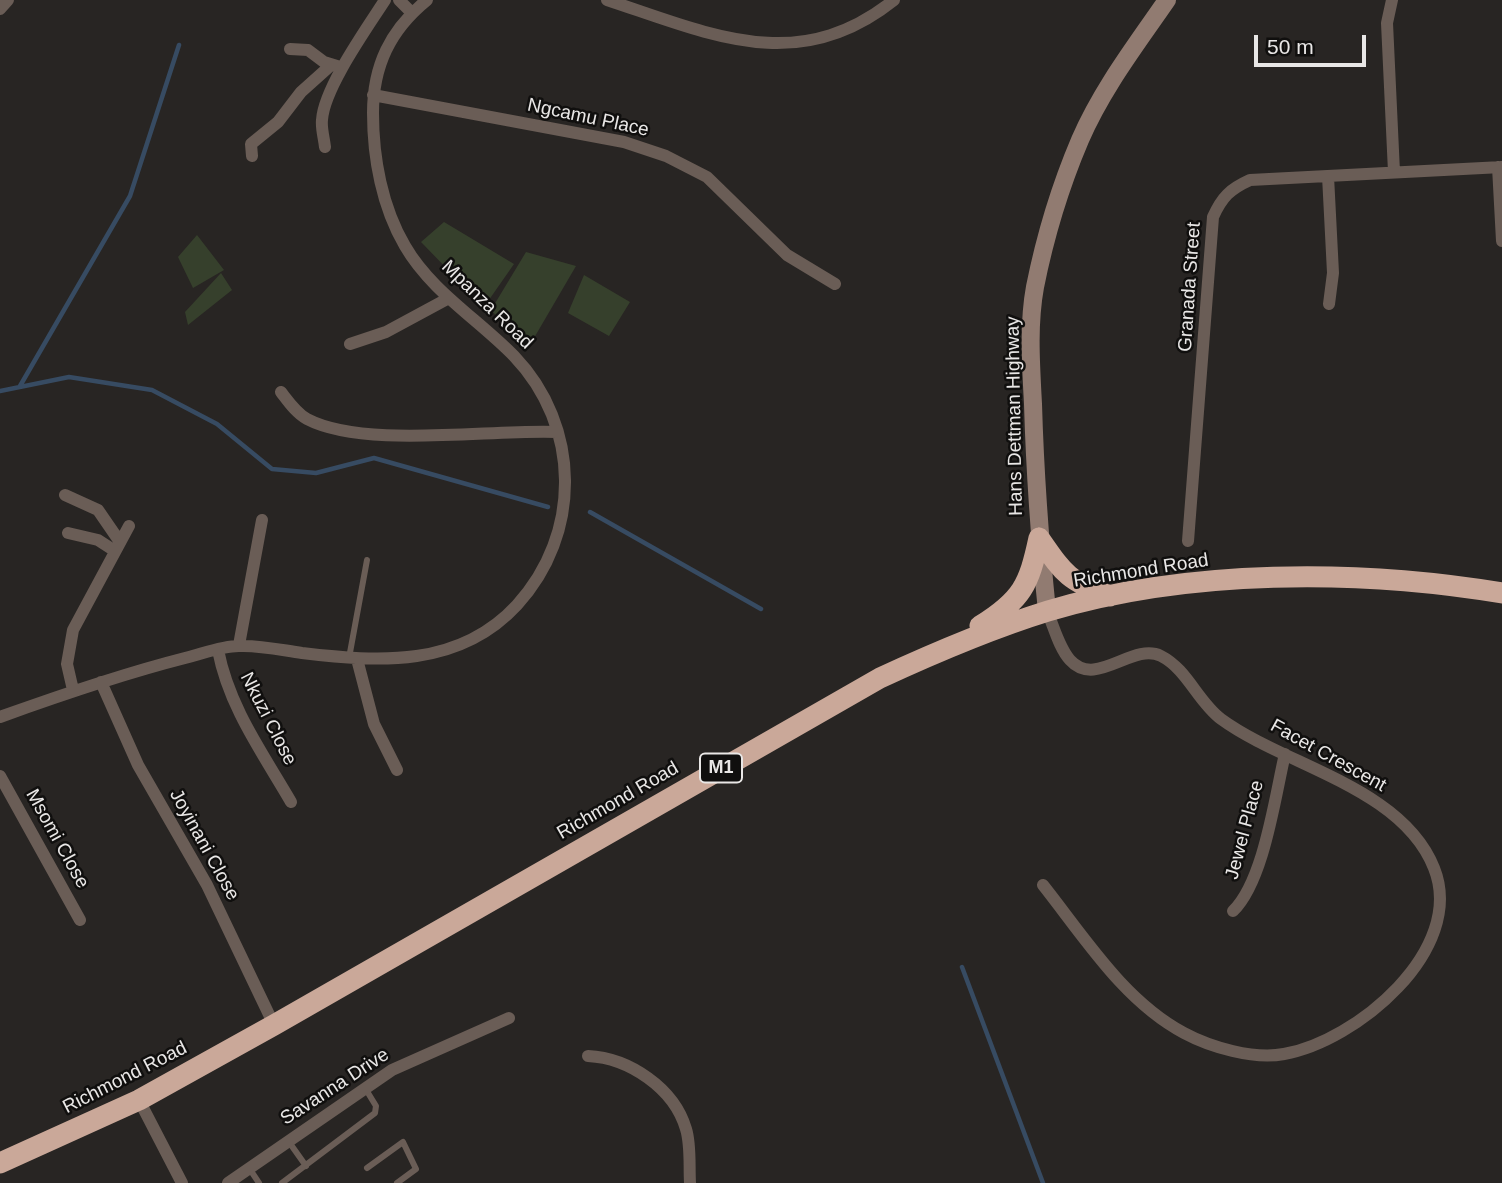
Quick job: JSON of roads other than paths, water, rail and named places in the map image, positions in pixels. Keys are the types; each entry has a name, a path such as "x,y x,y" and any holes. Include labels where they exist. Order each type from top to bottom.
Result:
{"highway":[{"path":"1039,538 1060,569 1076,584 1111,597"},
{"path":"939,650 1008,609 1028,579 1039,538"},
{"name":"Richmond Road","path":"0,1163 139,1100 880,678 939,650 1047,611 1111,597 1252,578 1342,576 1428,580 1502,593"}],"street":[{"path":"0,9 8,0"},
{"path":"325,147 323,112 344,65 385,0"},
{"path":"398,0 412,13"},
{"name":"Mpanza Road","path":"0,717 73,690 239,645 353,659 422,658 458,647 484,634 517,606 541,573 560,533 567,475 553,416 527,371 417,264 392,221 382,187 373,133 373,95 385,48 412,13 427,0"},
{"path":"607,0 740,41 790,43 834,37 861,25 894,0"},
{"name":"Hans Dettman Highway","path":"1047,611 1039,538 1031,359 1034,290 1052,219 1081,139 1112,79 1167,0"},
{"path":"1391,0 1387,23 1394,172"},
{"path":"290,49 308,50 330,66"},
{"path":"252,156 251,144 278,122 301,92 330,66 344,65"},
{"name":"Ngcamu Place","path":"373,95 624,142 666,156 707,177 787,255 835,284"},
{"path":"1500,167 1502,241"},
{"name":"Granada Street","path":"1188,541 1213,217 1221,198 1234,187 1250,180 1500,167"},
{"path":"1328,176 1333,273 1329,304"},
{"path":"350,344 386,332 449,298"},
{"path":"281,392 301,415 310,421 362,434 557,432"},
{"path":"65,495 98,510 117,546"},
{"path":"239,645 262,520"},
{"path":"73,690 68,664 69,642 129,526"},
{"path":"68,533 117,546"},
{"name":"Facet Crescent","path":"1043,885 1122,984 1152,1012 1185,1034 1216,1046 1271,1056 1314,1047 1365,1017 1409,976 1430,941 1440,904 1435,871 1422,844 1406,826 1329,775 1222,719 1170,662 1160,655 1142,654 1092,670 1081,669 1070,660 1047,611"},
{"name":"Nkuzi Close","path":"218,650 225,682 234,703 291,802"},
{"path":"353,659 374,724 397,770"},
{"name":"Joyinani Close","path":"101,682 138,765 206,885 274,1025"},
{"name":"Jewel Place","path":"1233,911 1249,889 1268,830 1285,754"},
{"name":"Msomi Close","path":"0,776 80,920"},
{"name":"Savanna Drive","path":"228,1183 392,1070 509,1018"},
{"path":"588,1056 623,1063 655,1084 673,1104 687,1131 690,1183"},
{"path":"139,1100 182,1183"}],"lane":[{"path":"353,659 367,560"},
{"path":"282,1183 375,1113 376,1106 364,1087"},
{"path":"288,1141 306,1166"},
{"path":"367,1168 403,1142 416,1169 397,1183"},
{"path":"249,1168 259,1183"}],"waterway":[{"path":"20,386 130,196 179,45"},
{"path":"0,391 69,377 152,390 217,424 272,469 316,473 374,458 548,507"},
{"path":"590,512 761,609"},
{"path":"962,967 1043,1183"}]}
